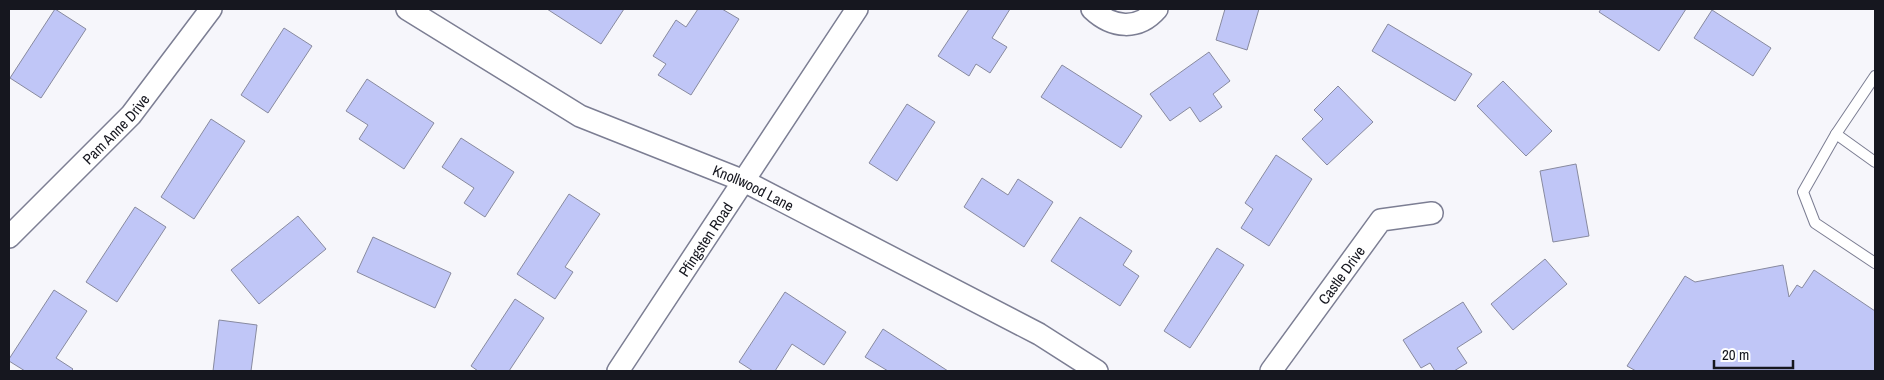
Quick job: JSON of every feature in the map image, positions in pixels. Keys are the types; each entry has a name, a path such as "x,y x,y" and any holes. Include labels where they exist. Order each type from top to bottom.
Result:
{"street":[{"name":"Pam Anne Drive","path":"9,237 131,115 211,9"},
{"name":"Knollwood Lane","path":"407,9 580,116 744,181 1038,334 1097,371"},
{"name":"Pfingsten Road","path":"618,371 857,9"},
{"path":"1092,9 1107,21 1114,24 1127,25 1140,22 1151,16 1157,9"},
{"name":"Castle Drive","path":"1271,371 1382,220 1432,213"}],"lane":[{"path":"1875,76 1836,134 1803,192 1815,223 1875,263"},
{"path":"1836,134 1875,162"}],"building":[{"path":"55,9 86,29 41,98 10,78"},
{"path":"547,9 624,9 601,44"},
{"path":"698,9 722,9 739,19 691,95 658,75 666,64 653,56 676,20 686,27"},
{"path":"969,9 1010,9 992,38 1007,47 990,73 976,64 969,76 938,56"},
{"path":"1225,9 1259,9 1247,50 1216,40"},
{"path":"1601,9 1686,9 1659,51 1599,12"},
{"path":"1712,10 1771,48 1753,76 1694,38"},
{"path":"1388,24 1472,74 1455,101 1372,51"},
{"path":"284,28 312,46 268,113 241,95"},
{"path":"1209,52 1230,81 1213,94 1222,107 1200,122 1190,107 1170,121 1150,94"},
{"path":"1062,65 1142,116 1121,148 1041,97"},
{"path":"367,79 434,123 404,169 359,139 368,125 346,111"},
{"path":"1503,81 1552,131 1526,156 1477,106"},
{"path":"1338,86 1373,122 1327,165 1302,139 1323,119 1314,110"},
{"path":"907,104 935,122 897,181 869,163"},
{"path":"211,119 245,141 194,219 161,197"},
{"path":"461,138 514,172 485,217 464,203 474,188 442,167"},
{"path":"1276,155 1312,179 1269,246 1241,228 1253,209 1245,203"},
{"path":"1576,164 1589,236 1553,242 1540,171"},
{"path":"982,178 1008,195 1018,179 1053,202 1024,247 964,207"},
{"path":"569,194 600,214 565,267 573,272 555,299 517,274"},
{"path":"135,207 166,227 117,302 86,282"},
{"path":"298,216 326,249 259,304 231,270"},
{"path":"1080,217 1132,251 1123,265 1139,276 1120,306 1051,261"},
{"path":"373,237 451,273 435,308 357,272"},
{"path":"1217,248 1244,265 1190,348 1164,331"},
{"path":"1545,259 1567,284 1513,330 1491,304"},
{"path":"1783,265 1789,297 1797,285 1802,288 1814,270 1875,311 1875,371 1636,371 1627,366 1685,276 1695,282"},
{"path":"54,290 87,311 56,358 73,369 71,371 25,371 9,361 9,359"},
{"path":"785,292 846,332 824,365 792,344 775,371 753,371 739,362"},
{"path":"515,299 544,318 509,371 478,371 471,366"},
{"path":"1463,302 1482,332 1457,348 1467,363 1454,371 1435,371 1430,363 1421,368 1403,340"},
{"path":"219,320 257,325 251,371 213,371"},
{"path":"883,329 948,371 888,371 865,357"}]}
